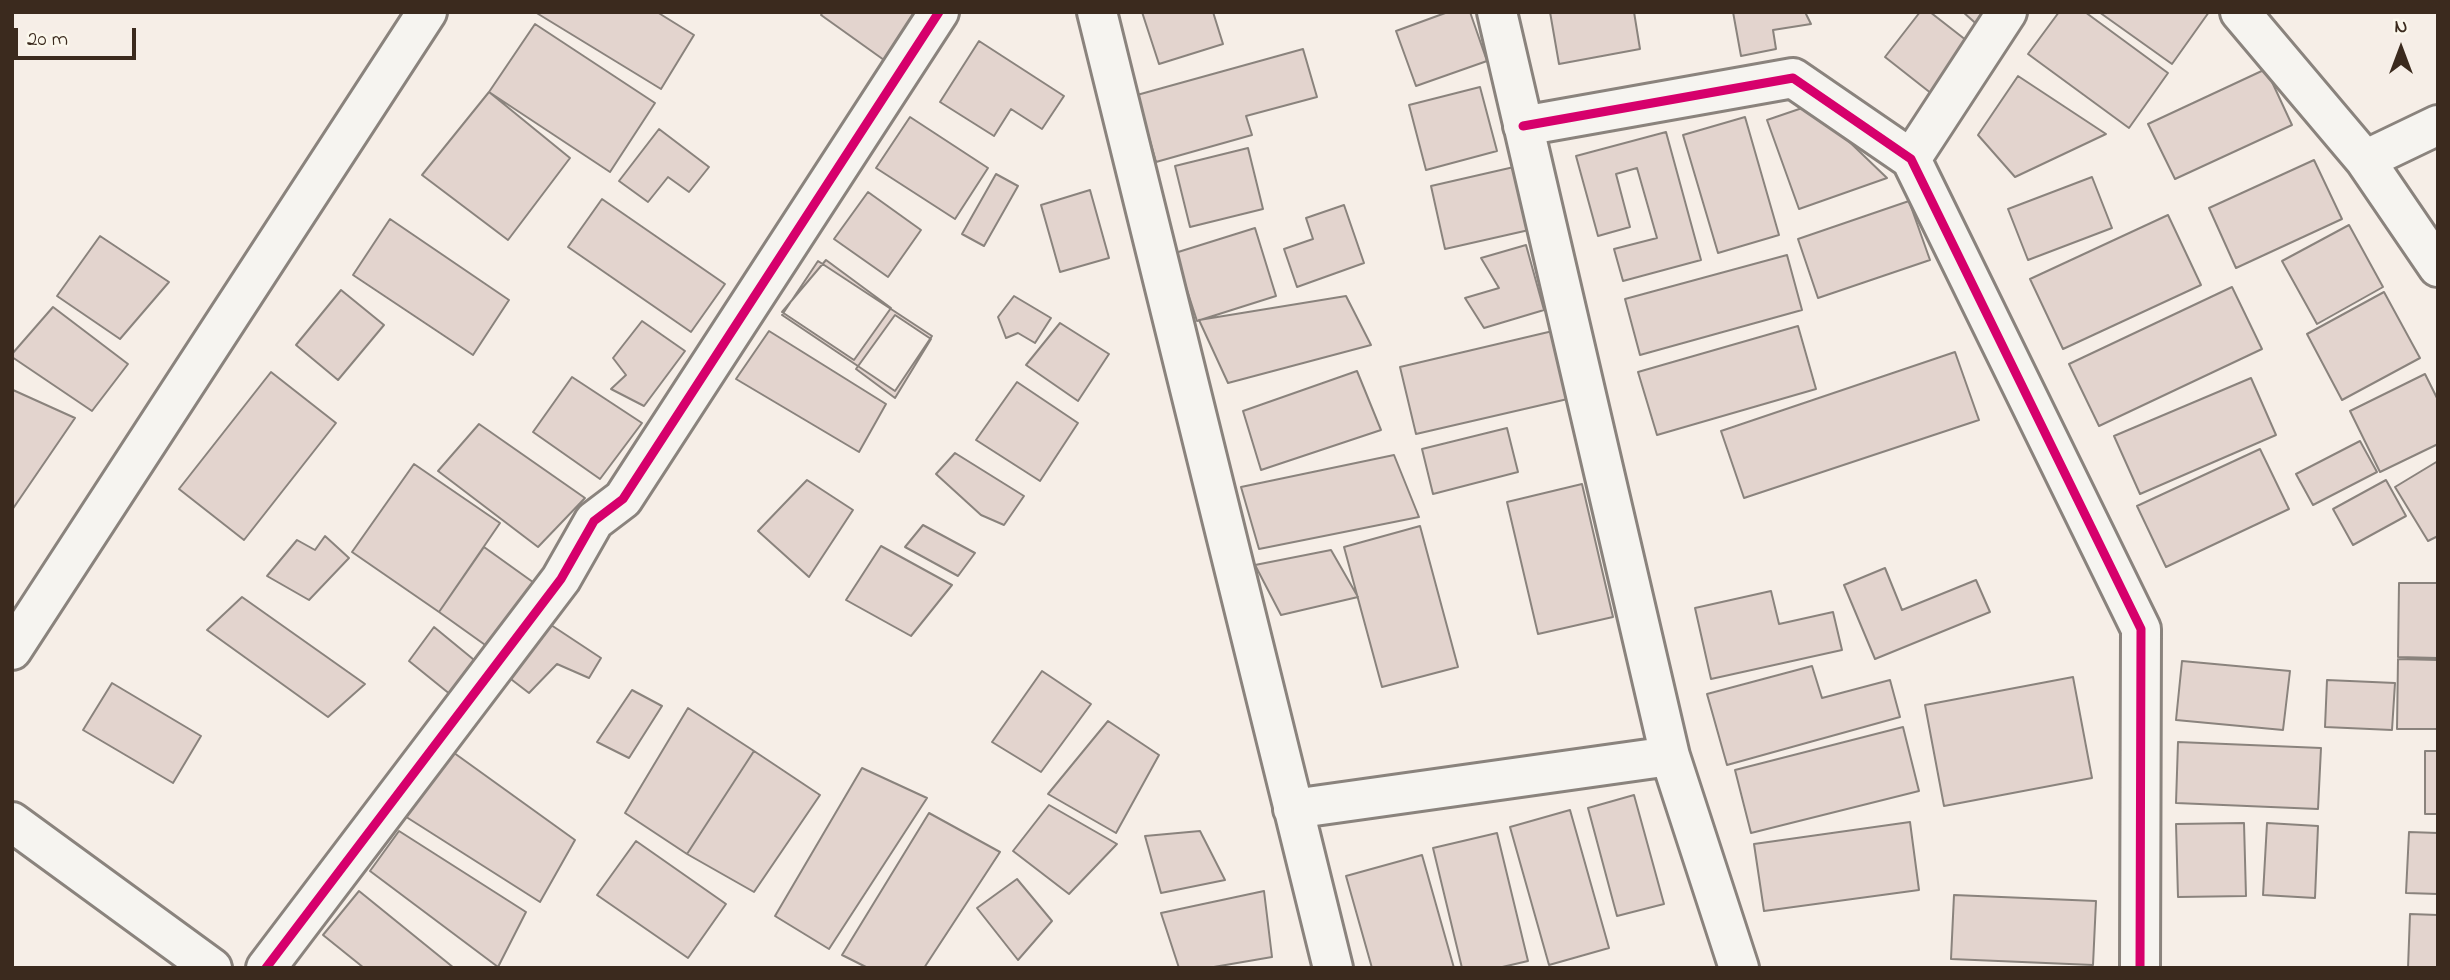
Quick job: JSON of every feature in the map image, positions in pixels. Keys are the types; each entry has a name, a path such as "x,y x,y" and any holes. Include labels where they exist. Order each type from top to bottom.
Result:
{"street":[{"path":"18,631 427,12"},
{"path":"266,968 561,579 594,521 623,499 939,12"},
{"path":"1097,12 1333,968"},
{"path":"1497,12 1671,756 1739,968"},
{"path":"1911,159 2007,12"},
{"path":"2240,12 2365,160 2438,267"},
{"path":"1522,126 1793,78 1911,159 2141,629 2140,968"},
{"path":"2365,160 2438,125"},
{"path":"1293,809 1671,756"},
{"path":"12,822 212,968"}],"building":[{"path":"535,12 657,12 694,35 661,89"},
{"path":"823,12 917,12 884,60 821,15"},
{"path":"1142,12 1213,12 1223,44 1159,64"},
{"path":"1448,12 1470,12 1487,61 1416,86 1396,31"},
{"path":"1550,12 1634,12 1640,49 1559,64"},
{"path":"1733,12 1805,12 1811,24 1773,30 1776,49 1741,56"},
{"path":"1920,12 1930,12 1971,44 1932,94 1885,57"},
{"path":"1963,12 1990,12 1981,28"},
{"path":"2059,12 2085,12 2168,73 2129,128 2028,54"},
{"path":"2099,12 2209,12 2172,64"},
{"path":"535,24 655,103 610,172 489,92"},
{"path":"979,41 1064,96 1042,129 1011,109 994,136 940,102"},
{"path":"1303,49 1317,97 1246,116 1252,135 1156,162 1137,95"},
{"path":"2266,69 2292,125 2175,179 2148,124"},
{"path":"2018,76 2106,134 2015,177 1978,135"},
{"path":"1480,87 1497,151 1426,170 1409,105"},
{"path":"489,92 570,158 508,240 422,175"},
{"path":"1811,105 1887,178 1799,209 1767,120"},
{"path":"910,117 988,168 955,219 876,168"},
{"path":"1745,117 1779,235 1718,253 1683,135"},
{"path":"659,129 709,167 689,192 668,177 648,202 619,181"},
{"path":"1666,132 1701,260 1623,281 1614,249 1657,238 1637,168 1616,174 1630,227 1598,236 1576,156"},
{"path":"1248,148 1263,209 1190,227 1175,166"},
{"path":"2314,160 2342,219 2236,268 2209,208"},
{"path":"1514,167 1529,230 1445,249 1431,186"},
{"path":"996,174 1018,186 984,246 962,234"},
{"path":"2092,177 2112,228 2028,260 2008,209"},
{"path":"1090,190 1109,258 1060,272 1041,205"},
{"path":"868,192 921,230 888,277 834,239"},
{"path":"602,199 725,284 691,332 568,247"},
{"path":"1909,201 1930,260 1818,298 1798,239"},
{"path":"1344,205 1364,263 1297,287 1284,249 1313,239 1306,218"},
{"path":"2168,215 2201,285 2063,349 2030,279"},
{"path":"390,219 509,300 473,355 353,275"},
{"path":"2349,225 2383,287 2317,324 2282,261"},
{"path":"1255,228 1276,296 1197,321 1175,253"},
{"path":"100,236 169,282 120,339 57,296"},
{"path":"1526,245 1544,310 1484,328 1465,298 1499,288 1481,258"},
{"path":"1787,255 1802,310 1640,355 1625,299"},
{"path":"826,260 891,308 854,360 782,312"},
{"path":"818,261 932,336 895,391 782,315"},
{"path":"2232,287 2262,349 2099,426 2069,364"},
{"path":"341,290 384,325 338,380 296,345"},
{"path":"2384,292 2420,358 2342,400 2307,334"},
{"path":"1014,296 1051,318 1035,343 1018,333 1006,338 998,317"},
{"path":"1346,296 1371,345 1228,383 1199,320"},
{"path":"53,307 128,364 92,411 12,357"},
{"path":"895,315 931,339 895,398 856,369"},
{"path":"642,321 685,351 644,406 611,389 626,375 613,358"},
{"path":"1060,323 1109,354 1078,401 1026,365"},
{"path":"1798,326 1816,389 1657,435 1638,372"},
{"path":"1557,330 1572,398 1416,434 1400,367"},
{"path":"769,331 886,404 859,452 736,379"},
{"path":"1955,352 1979,420 1744,498 1721,431"},
{"path":"1357,371 1381,430 1261,470 1243,411"},
{"path":"271,372 336,423 244,540 179,489"},
{"path":"2425,374 2438,400 2438,444 2380,472 2350,411"},
{"path":"572,377 642,423 600,479 533,432"},
{"path":"2251,378 2276,435 2140,494 2114,436"},
{"path":"1017,382 1078,423 1040,481 976,440"},
{"path":"12,391 75,418 12,510"},
{"path":"479,424 585,498 538,547 438,471"},
{"path":"1507,428 1518,472 1433,494 1422,449"},
{"path":"2360,441 2377,472 2313,505 2296,474"},
{"path":"2260,449 2289,509 2166,567 2137,506"},
{"path":"955,453 1024,496 1004,525 981,515 936,474"},
{"path":"1394,455 1419,517 1259,549 1241,487"},
{"path":"2438,461 2438,536 2428,541 2395,487"},
{"path":"414,464 500,523 439,612 352,552"},
{"path":"807,480 853,510 809,577 758,531"},
{"path":"2386,480 2406,516 2353,545 2333,509"},
{"path":"1582,484 1613,617 1538,634 1507,502"},
{"path":"923,525 975,553 958,576 905,547"},
{"path":"1420,526 1458,667 1382,687 1344,547"},
{"path":"325,536 349,558 309,600 267,576 297,540 315,550"},
{"path":"881,546 952,585 911,636 846,600"},
{"path":"484,547 537,585 502,657 439,612"},
{"path":"1331,550 1358,597 1281,615 1255,565"},
{"path":"1885,568 1902,610 1976,580 1990,612 1875,659 1844,585"},
{"path":"2399,583 2438,583 2438,658 2398,657"},
{"path":"1771,591 1779,624 1833,612 1842,650 1711,679 1695,608"},
{"path":"242,597 365,684 328,717 207,630"},
{"path":"545,621 601,658 589,678 557,664 529,693 503,673"},
{"path":"434,627 479,664 451,695 409,661"},
{"path":"2398,659 2438,660 2438,729 2397,729"},
{"path":"2182,661 2290,671 2283,730 2176,720"},
{"path":"1812,666 1822,698 1890,680 1900,717 1727,765 1707,694"},
{"path":"1042,671 1091,704 1041,772 992,742"},
{"path":"2073,677 2092,778 1944,806 1925,705"},
{"path":"2327,680 2395,683 2392,730 2325,727"},
{"path":"112,683 201,736 173,783 83,730"},
{"path":"632,690 662,706 629,758 597,742"},
{"path":"688,708 754,751 687,854 625,813"},
{"path":"1108,721 1159,755 1116,833 1048,794"},
{"path":"1903,727 1919,791 1751,833 1735,770"},
{"path":"2178,742 2321,748 2318,809 2176,803"},
{"path":"450,750 575,840 540,902 400,813"},
{"path":"754,751 820,795 754,892 687,854"},
{"path":"2425,751 2438,751 2438,814 2425,814"},
{"path":"862,768 927,798 829,949 775,916"},
{"path":"1634,795 1664,904 1617,916 1588,808"},
{"path":"1049,805 1117,844 1069,894 1013,851"},
{"path":"1570,810 1609,948 1549,965 1510,827"},
{"path":"929,813 1000,852 924,968 868,968 842,955"},
{"path":"1910,822 1919,890 1764,911 1754,844"},
{"path":"2244,823 2246,896 2178,897 2176,824"},
{"path":"2267,823 2318,826 2315,898 2263,895"},
{"path":"399,831 526,912 498,967 370,871"},
{"path":"1200,831 1225,880 1161,893 1145,836"},
{"path":"2409,832 2438,833 2438,894 2406,893"},
{"path":"1497,833 1528,961 1498,968 1462,968 1433,848"},
{"path":"636,841 726,904 688,958 597,895"},
{"path":"1422,855 1454,968 1372,968 1346,876"},
{"path":"1017,879 1052,921 1018,960 977,908"},
{"path":"359,891 454,968 364,968 323,935"},
{"path":"1264,891 1272,957 1208,968 1179,968 1161,913"},
{"path":"1954,895 2096,901 2093,965 1951,959"},
{"path":"2410,914 2438,915 2438,968 2408,968"}],"cycle path":[{"path":"266,968 561,579 594,521 623,499 939,12"},
{"path":"1523,126 1793,78 1911,159 2141,629 2140,968"}]}
